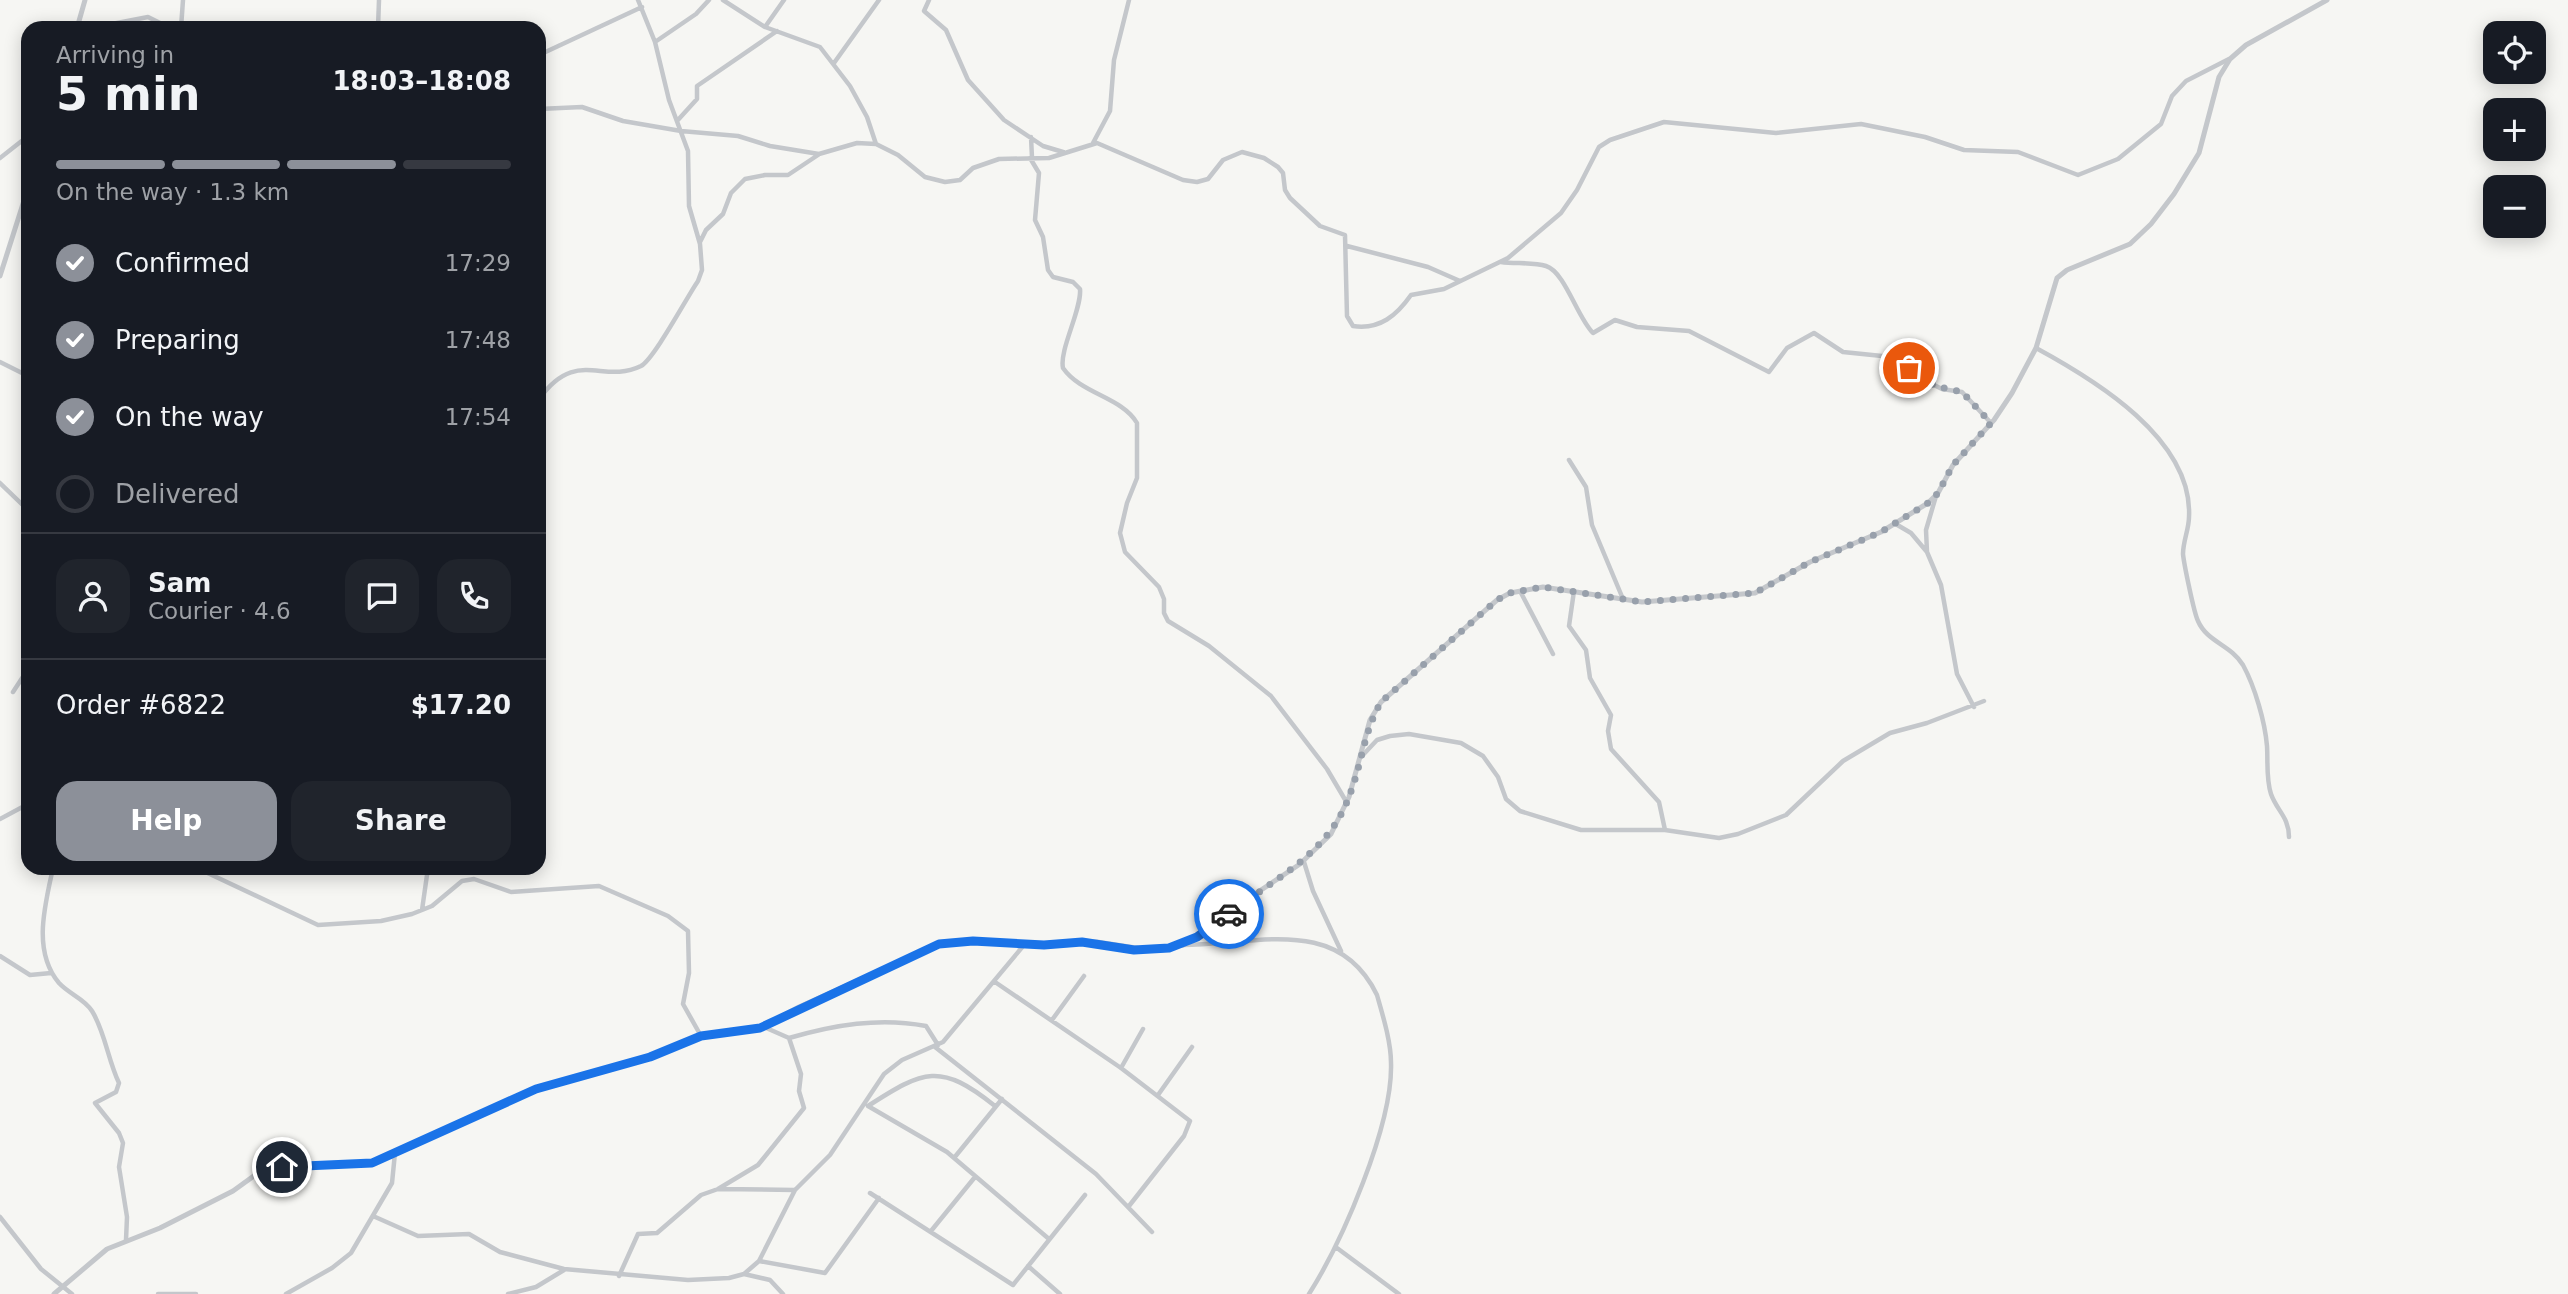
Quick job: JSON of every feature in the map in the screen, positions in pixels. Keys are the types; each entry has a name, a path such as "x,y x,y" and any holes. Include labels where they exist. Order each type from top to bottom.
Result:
{"street":[{"path":"79,21 85,0"},
{"path":"182,21 183,0"},
{"path":"370,0 377,7"},
{"path":"378,21 379,0"},
{"path":"546,390 574,371 624,370 647,362 698,281 702,270 699,244 689,206 688,151 676,121 655,41 638,0"},
{"path":"655,41 696,14 709,0"},
{"path":"723,0 765,27 811,41 834,63 867,117 876,144"},
{"path":"765,27 784,0"},
{"path":"834,63 879,0"},
{"path":"929,0 924,11 948,33 968,79 1004,120 1045,148 1064,152"},
{"path":"1092,144 1110,111 1114,60 1129,0"},
{"path":"699,244 706,230 723,214 731,193 746,179 788,175 818,154 857,143 876,144 898,155 925,177 945,182 960,180 973,168 991,161 1045,158 1103,143 1190,182 1208,179 1231,155 1242,152 1264,158 1283,173 1285,190 1290,198 1320,226 1345,235 1348,316 1356,327 1376,325 1395,315 1411,295 1435,292 1501,262 1561,214 1599,147 1610,139 1638,133 1659,122 1776,133 1861,124 1925,137 1964,150 2018,152 2078,175 2118,159 2161,124 2172,96 2186,81 2230,59 2257,38 2327,0"},
{"path":"546,52 642,6"},
{"path":"127,21 148,17 156,21"},
{"path":"676,121 697,99 697,86 777,31"},
{"path":"1927,552 1926,530 1937,496 1953,465 1991,423 2012,393 2036,348 2057,278 2067,270 2130,244 2151,224 2174,194 2199,153 2219,77 2230,59"},
{"path":"546,109 582,107 610,118 681,131 738,136 770,146 818,154"},
{"path":"1101,131 1103,143"},
{"path":"1031,137 1031,157 1039,173 1035,220 1043,237 1048,270 1054,277 1073,282 1080,289 1071,322 1070,339 1062,359 1063,368 1093,393 1126,412 1137,423 1137,478 1121,523 1122,546 1130,559 1159,587 1166,617 1209,646 1271,696 1327,769 1347,803"},
{"path":"0,158 21,142"},
{"path":"0,276 21,210"},
{"path":"1347,246 1428,267 1461,281"},
{"path":"1501,262 1544,265 1551,269 1593,333 1615,320 1637,327 1689,331 1769,372 1787,348 1814,333 1843,352 1882,356 1914,370 1935,386 1962,392 1991,423"},
{"path":"2036,348 2082,375 2131,411 2151,429 2180,470 2189,498 2183,554 2196,618 2211,638 2238,658 2246,672 2267,745 2270,791 2287,818 2289,837"},
{"path":"0,362 21,372"},
{"path":"1569,460 1586,487 1591,525 1623,600"},
{"path":"0,483 21,503"},
{"path":"1183,945 1209,930 1252,896 1304,862 1331,834 1347,803 1370,720 1387,693 1461,633 1492,603 1519,590 1543,587 1623,600 1661,602 1755,593 1810,562 1894,523 1937,496"},
{"path":"1894,523 1911,533 1927,552 1941,584 1957,674 1973,707"},
{"path":"1519,590 1553,654"},
{"path":"1574,591 1569,626 1586,650 1590,678 1611,715 1609,743 1616,756 1659,802 1665,830"},
{"path":"13,692 21,680"},
{"path":"1361,758 1377,740 1391,736 1409,734 1461,743 1483,756 1498,777 1506,799 1520,811 1581,830 1665,830 1719,838 1786,815 1843,761 1890,733 1973,707 1984,701"},
{"path":"1,818 21,808"},
{"path":"1304,862 1341,952"},
{"path":"51,875 44,901 43,937 51,973 65,990 91,1009 118,1083 116,1091 95,1103 119,1133 123,1143 119,1167 127,1217 126,1240"},
{"path":"212,875 318,925 381,921 422,910 432,906 456,885 474,879 511,892 588,885 611,889 668,916 688,931 686,946 690,964 684,1008 701,1036"},
{"path":"422,910 427,875"},
{"path":"54,1294 96,1256 126,1240 160,1228 269,1170 372,1163 536,1089 650,1057 701,1036 764,1027 939,944 973,941 1024,945 1097,942 1149,950 1183,945 1306,940 1327,944 1341,952 1366,978 1377,995 1391,1061 1377,1140 1337,1248 1309,1294"},
{"path":"744,1273 759,1261 795,1190 830,1155 884,1074 902,1060 936,1046 995,982 1024,945"},
{"path":"0,956 30,975 51,973"},
{"path":"1052,1020 1084,976"},
{"path":"995,982 1121,1068 1182,1112 1190,1121 1189,1126 1129,1206"},
{"path":"764,1027 789,1038 818,1030 876,1021 926,1026 936,1046 1096,1174 1152,1232"},
{"path":"1121,1068 1143,1029"},
{"path":"620,1276 638,1234 657,1233 701,1195 718,1189 758,1165 802,1114 804,1108 799,1091 802,1074 789,1038"},
{"path":"1158,1095 1192,1046"},
{"path":"995,1106 959,1080 926,1075 896,1088 868,1106 954,1158 1049,1240"},
{"path":"954,1158 1002,1099"},
{"path":"286,1294 344,1259 392,1183 396,1153"},
{"path":"931,1231 975,1177"},
{"path":"718,1189 795,1190"},
{"path":"870,1193 1011,1284 1016,1282 1085,1195"},
{"path":"759,1261 825,1273 878,1198"},
{"path":"373,1216 418,1236 469,1234 500,1252 564,1269 620,1276 708,1280 744,1273 770,1280 783,1294"},
{"path":"0,1217 41,1269 72,1294"},
{"path":"1337,1248 1399,1294"},
{"path":"1028,1266 1060,1294"},
{"path":"508,1294 536,1287 564,1269"},
{"path":"158,1294 196,1294"}],"way so far":[{"path":"1229,914 1311,856 1331,834 1355,782 1370,720 1387,693 1497,600 1510,593 1543,587 1642,602 1755,593 1810,562 1881,532 1933,499 1953,465 1991,423 1967,395 1935,386 1909,368"}],"route":[{"path":"282,1167 372,1163 536,1089 650,1057 701,1036 760,1028 799,1007 939,944 973,941 1024,945 1097,942 1134,950 1169,948 1183,945 1229,914"}]}
